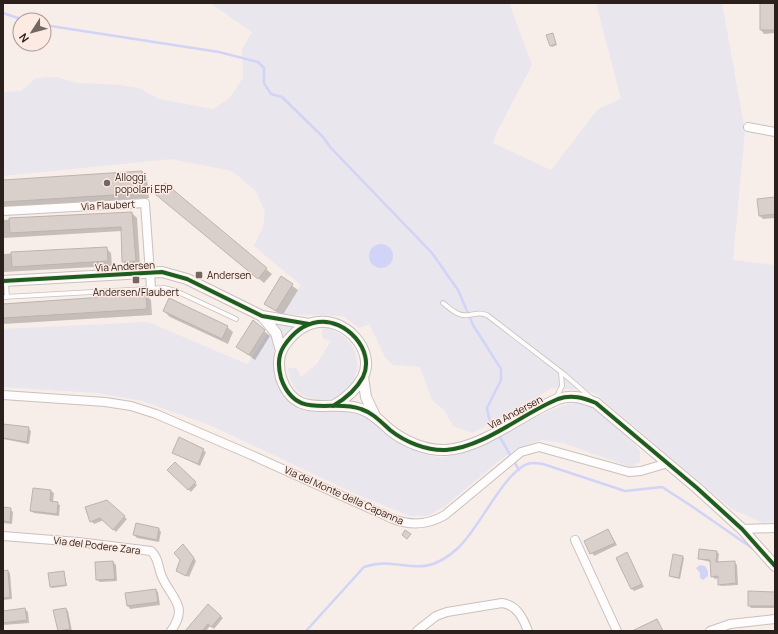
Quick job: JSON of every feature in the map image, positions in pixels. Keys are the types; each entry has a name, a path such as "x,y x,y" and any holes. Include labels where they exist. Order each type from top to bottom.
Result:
{"street":[{"path":"748,127 775,132"},
{"name":"Via Flaubert","path":"3,211 145,203 148,272"},
{"name":"Via Andersen","path":"148,272 151,288"},
{"name":"Via Andersen","path":"5,281 164,272 182,277 262,316 309,324 328,322 342,327 350,332 357,340 363,352 365,368 363,377 366,397 376,417"},
{"name":"Via Andersen","path":"262,316 276,333 281,351"},
{"name":"Via Andersen","path":"309,324 294,333 281,351 279,359 280,373 285,386 297,400 310,406 355,407 376,417 390,430 406,440 435,449 449,450 461,447 495,432 554,400 570,396 596,403 742,529 775,566"},
{"path":"333,406 347,397 363,377"},
{"name":"Via del Monte della Capanna","path":"3,395 105,402 131,406 179,422 393,519 412,524 430,522 445,515 526,450 539,447 629,472 641,471 668,464"},
{"path":"742,529 775,528"},
{"name":"Via del Podere Zara","path":"3,536 78,542 150,552 157,559 162,576 178,603 178,619 171,631"},
{"path":"575,540 617,631"},
{"path":"417,631 436,616 447,612 502,603 515,607 528,631"},
{"path":"710,631 730,624 775,619"}],"lane":[{"name":"Via Andersen","path":"5,281 5,297 164,288 176,291 236,319"},
{"path":"443,303 456,313 470,315 478,312 487,315 561,372 596,403"},
{"path":"554,400 562,386 561,372"}],"shaded area":[{"path":"210,3 509,3 532,65 497,132 493,143 551,170 598,109 621,99 596,3 722,3 745,131 733,260 775,265 775,522 763,523 732,509 596,394 586,390 552,388 473,433 453,426 444,410 432,400 420,367 393,365 385,357 369,324 359,328 343,316 282,314 301,285 254,246 263,227 265,211 255,190 232,171 171,159 3,176 3,92 21,91 36,78 57,77 77,83 119,85 139,88 159,99 213,109 230,98 243,78 242,49 252,32"},
{"path":"148,322 247,364 271,330 274,342 275,376 281,387 297,403 307,409 317,411 357,412 368,417 397,442 425,454 445,457 465,453 489,443 546,412 570,404 579,403 594,409 612,422 640,451 640,462 630,467 564,443 541,440 518,448 500,460 444,507 427,516 410,516 358,495 212,426 143,401 97,393 3,387 3,329"},
{"path":"276,324 296,327 284,339"},
{"path":"327,328 343,336 353,348 357,361 356,374 350,386 340,395 327,399 311,398 301,394 298,391 292,383 288,368 296,368 301,377 317,364 331,341 323,338 322,330"}],"water":[{"path":"381,244 389,248 393,256 389,264 381,268 373,264 369,256 373,248"},
{"path":"700,565 705,566 708,571 708,576 703,580 700,578 700,573 696,568"}],"building":[{"path":"760,3 775,3 775,30 760,30"},
{"path":"553,33 556,44 550,46 546,35"},
{"path":"142,171 144,193 3,202 3,180"},
{"path":"165,183 267,268 258,279 155,194"},
{"path":"775,197 775,214 759,216 757,199"},
{"path":"132,212 136,261 122,262 121,227 10,233 9,218"},
{"path":"107,247 108,261 12,267 11,252"},
{"path":"281,276 293,284 276,311 264,304"},
{"path":"146,294 147,309 3,318 3,304"},
{"path":"169,298 228,326 222,339 163,311"},
{"path":"253,320 265,330 249,355 236,347"},
{"path":"3,424 29,427 27,442 3,438"},
{"path":"179,437 204,449 198,464 172,453"},
{"path":"175,462 196,482 188,490 167,470"},
{"path":"33,488 51,490 50,501 58,502 57,514 30,511"},
{"path":"107,500 125,516 113,530 100,518 90,522 85,507"},
{"path":"3,507 11,508 10,522 3,521"},
{"path":"136,523 159,528 157,540 133,535"},
{"path":"608,529 615,543 590,554 584,541"},
{"path":"405,530 411,534 407,539 402,535"},
{"path":"183,544 194,558 186,576 176,571 180,560 174,553"},
{"path":"699,549 717,551 716,562 735,561 736,583 718,585 718,576 711,577 710,560 698,559"},
{"path":"627,552 642,584 631,589 616,558"},
{"path":"673,554 683,556 679,578 669,576"},
{"path":"113,561 115,579 96,580 95,562"},
{"path":"8,570 10,597 3,598 3,571"},
{"path":"64,571 66,585 50,587 48,573"},
{"path":"156,589 158,602 127,606 125,593"},
{"path":"748,591 775,592 775,606 748,606"},
{"path":"208,604 221,616 211,627 208,624 202,631 185,631"},
{"path":"25,608 27,620 3,623 3,611"},
{"path":"66,608 70,629 58,631 53,610"},
{"path":"657,619 663,631 632,631"}],"waterway":[{"path":"3,13 12,16"},
{"path":"52,26 219,52 258,62 264,68 264,83 271,94 282,97 323,137 331,148 432,253 458,290 473,325 501,369 501,380 487,408 489,418 495,429"},
{"path":"498,434 519,470"},
{"path":"306,631 364,567 377,564 421,566 432,564 444,559 458,548 466,539 508,480 516,471 529,463 543,464 625,491 662,487 755,550"}],"cycle path":[{"path":"3,281 162,272 187,279 262,316 309,324"},
{"path":"333,406 337,403 342,400 350,394 360,382 366,367 365,356 362,347 356,338 348,331 338,325 328,322 313,323 299,330 291,337 282,350 279,361 279,370 288,392 296,400 305,404 316,406 327,406 338,406 350,406 361,409 377,418 396,434 416,445 439,450 461,448 504,429 531,412 558,399 578,397 591,401 596,403 697,488 742,529 775,566"}],"place":[{"name":"Alloggi popolari ERP","path":"107,183"},
{"name":"Andersen","path":"199,275"},
{"name":"Andersen/Flaubert","path":"136,280"}]}
